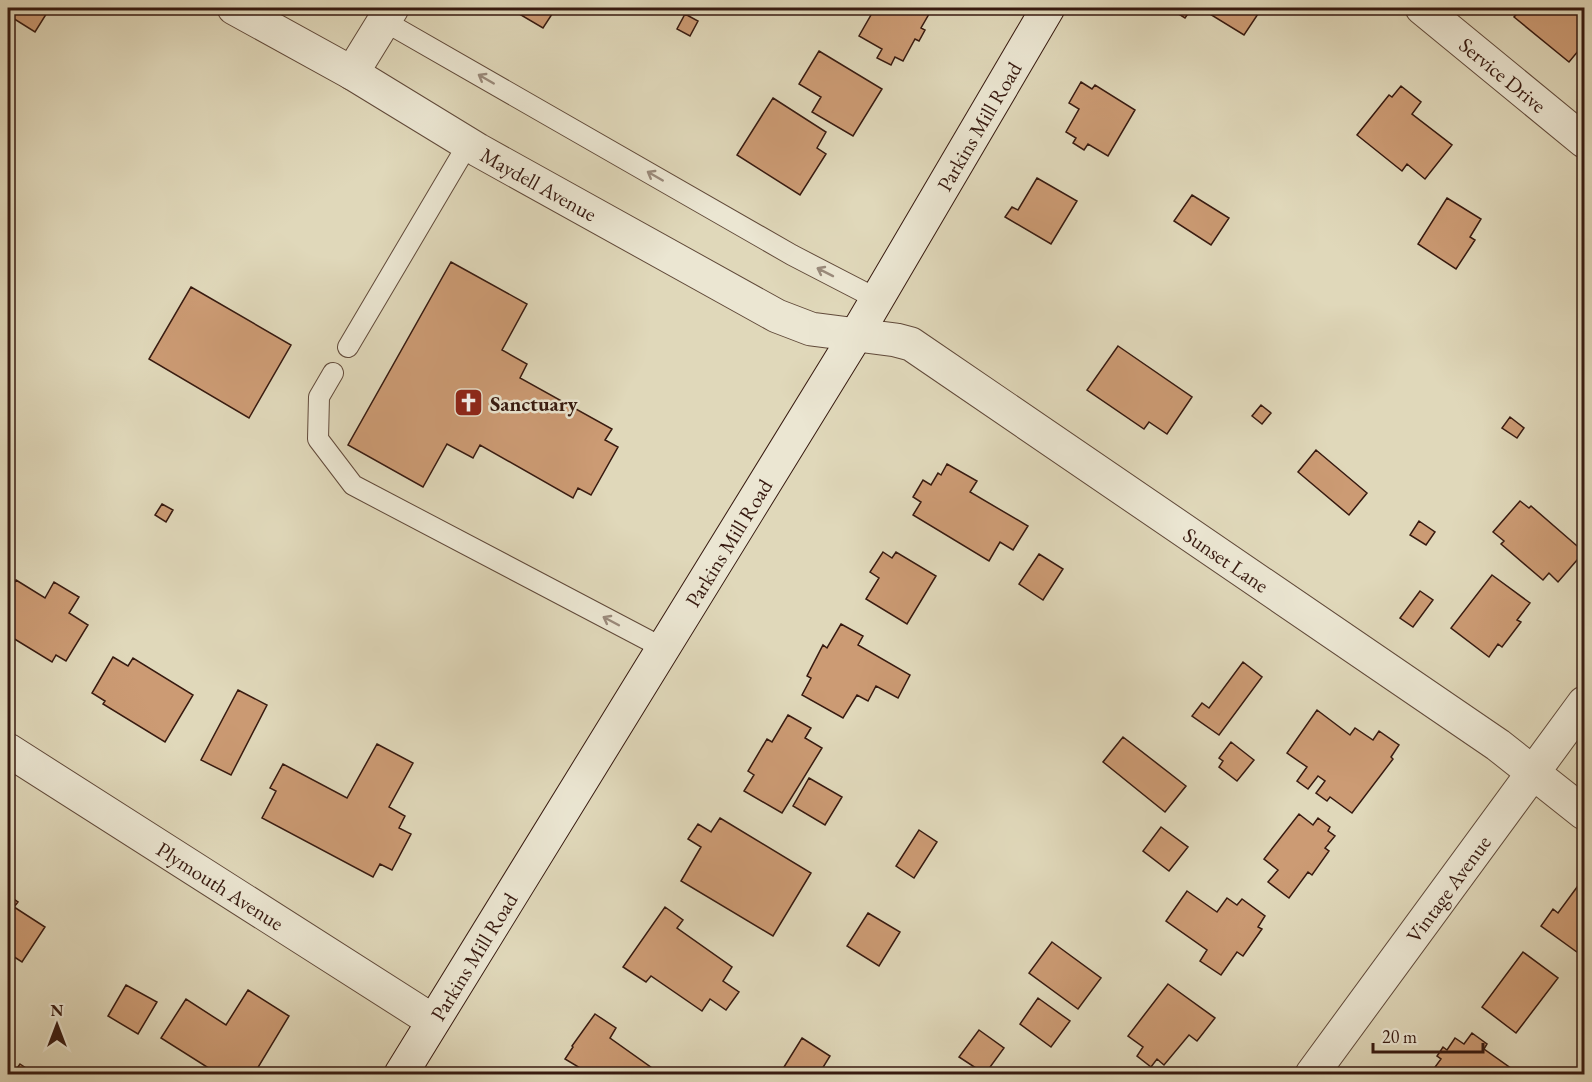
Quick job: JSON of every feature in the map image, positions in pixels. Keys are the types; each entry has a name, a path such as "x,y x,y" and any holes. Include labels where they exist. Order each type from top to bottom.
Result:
{"street":[{"name":"Maydell Avenue","path":"234,8 352,73 468,144 777,316 811,329 856,334"},
{"name":"Parkins Mill Road","path":"401,1074 856,334 1048,8"},
{"name":"Service Drive","path":"1422,8 1584,141"},
{"path":"352,73 388,14"},
{"name":"Sunset Lane","path":"856,334 911,344 1479,732 1584,813"},
{"name":"Vintage Avenue","path":"1312,1074 1584,703"},
{"name":"Plymouth Avenue","path":"8,750 433,1021"}],"lane":[{"path":"388,14 792,255 877,299"},
{"path":"348,347 468,144"},
{"path":"333,373 319,397 318,439 353,485 663,648"}],"building":[{"path":"8,8 50,8 35,32 8,15"},
{"path":"509,8 556,8 543,28"},
{"path":"875,8 917,8 929,14 921,28 925,30 919,41 915,39 903,61 895,57 891,65 877,58 882,49 859,36"},
{"path":"1169,8 1192,8 1185,18"},
{"path":"1200,8 1262,8 1244,35"},
{"path":"1522,8 1584,8 1584,44 1569,62 1514,17"},
{"path":"685,14 698,21 690,36 677,29"},
{"path":"819,51 882,89 853,136 812,112 821,97 799,84"},
{"path":"1081,82 1092,89 1095,85 1135,110 1108,156 1088,144 1084,150 1073,143 1076,138 1066,132 1079,109 1069,103"},
{"path":"1401,86 1421,102 1412,114 1452,145 1425,179 1407,164 1402,171 1357,135 1389,95 1392,97"},
{"path":"773,98 826,132 817,148 826,154 800,195 737,155"},
{"path":"1037,178 1077,201 1051,244 1005,217 1012,207 1018,210"},
{"path":"1192,195 1229,218 1211,245 1174,221"},
{"path":"1447,198 1481,219 1470,237 1475,240 1456,269 1418,244"},
{"name":"Sanctuary","path":"451,262 527,304 502,350 527,364 520,378 612,429 605,440 618,447 591,495 578,488 573,498 480,445 473,458 447,444 423,487 348,445"},
{"path":"191,287 291,345 249,418 149,359"},
{"path":"1118,346 1192,397 1167,434 1149,422 1144,429 1087,390"},
{"path":"1261,405 1271,413 1262,424 1252,416"},
{"path":"1510,417 1524,428 1517,438 1502,428"},
{"path":"1316,450 1367,493 1349,515 1298,472"},
{"path":"947,464 977,481 970,492 1028,526 1013,550 1000,542 989,561 913,515 921,502 913,497 923,480 931,485 938,473 941,475"},
{"path":"1520,501 1529,508 1531,506 1584,552 1558,582 1549,573 1543,580 1501,544 1504,541 1493,532"},
{"path":"162,504 173,510 166,522 155,515"},
{"path":"1419,521 1435,532 1426,545 1410,535"},
{"path":"883,552 892,558 896,552 936,576 907,624 866,599 879,578 870,572"},
{"path":"1039,554 1063,569 1043,600 1019,584"},
{"path":"1492,575 1530,603 1517,620 1521,622 1502,647 1498,644 1489,657 1451,628"},
{"path":"16,580 45,598 54,582 79,597 69,613 88,625 66,661 56,655 52,662 8,635 8,594"},
{"path":"1420,591 1433,600 1413,627 1400,618"},
{"path":"841,624 863,636 858,645 910,675 898,698 876,686 868,701 857,695 843,718 802,695 811,678 807,676 823,645 827,648"},
{"path":"113,657 128,666 133,658 193,695 165,742 103,704 105,701 92,693"},
{"path":"1243,662 1262,677 1219,735 1192,716 1202,703 1209,708"},
{"path":"238,690 267,705 231,775 201,760"},
{"path":"1317,710 1350,735 1355,728 1373,740 1379,731 1399,745 1391,757 1393,759 1352,813 1330,797 1327,801 1316,793 1325,781 1318,776 1308,789 1297,781 1307,767 1287,753"},
{"path":"788,715 811,728 805,738 822,748 782,813 744,791 754,775 748,771 767,739 772,742"},
{"path":"1123,737 1186,786 1165,812 1103,762"},
{"path":"1231,742 1254,760 1237,781 1219,767 1223,761 1219,758"},
{"path":"377,744 413,763 389,807 405,816 399,828 411,834 392,870 380,864 373,877 262,818 276,791 270,788 283,764 347,798"},
{"path":"809,778 842,797 825,825 793,806"},
{"path":"1299,814 1313,825 1318,818 1330,827 1328,831 1335,836 1325,848 1329,851 1312,875 1308,872 1289,898 1268,882 1278,870 1264,859"},
{"path":"720,818 811,873 773,936 681,881 701,847 688,839 698,824 711,832"},
{"path":"1161,827 1188,847 1169,871 1143,851"},
{"path":"919,830 937,842 914,878 896,866"},
{"path":"1583,879 1584,950 1581,955 1541,926 1553,909 1558,913"},
{"path":"1187,891 1217,912 1227,898 1237,905 1242,899 1265,916 1258,927 1262,929 1243,956 1237,952 1221,975 1200,961 1207,950 1166,921"},
{"path":"8,895 18,902 14,907 45,927 22,962 8,953"},
{"path":"665,907 683,920 677,928 732,967 723,981 739,992 726,1010 710,999 702,1011 651,976 646,982 623,967"},
{"path":"868,913 900,932 879,966 847,946"},
{"path":"1052,942 1101,978 1078,1009 1029,973"},
{"path":"1523,952 1558,978 1516,1033 1482,1007"},
{"path":"1168,984 1215,1018 1197,1041 1189,1035 1164,1065 1157,1059 1151,1067 1137,1056 1143,1047 1128,1036"},
{"path":"126,985 157,1002 138,1034 108,1016"},
{"path":"248,990 289,1016 254,1074 218,1074 161,1038 186,999 226,1025"},
{"path":"1038,998 1070,1021 1051,1047 1020,1024"},
{"path":"595,1014 616,1028 610,1038 652,1068 648,1074 590,1074 565,1059"},
{"path":"979,1030 1004,1048 985,1074 959,1057"},
{"path":"1472,1033 1487,1044 1484,1049 1512,1069 1508,1074 1430,1074 1441,1059 1437,1056 1443,1047 1447,1050 1455,1038 1464,1044"},
{"path":"802,1038 830,1056 819,1074 797,1074 784,1067"},
{"path":"20,1064 35,1074 13,1074"}],"place":[{"name":"Sanctuary","path":"469,403"}]}
